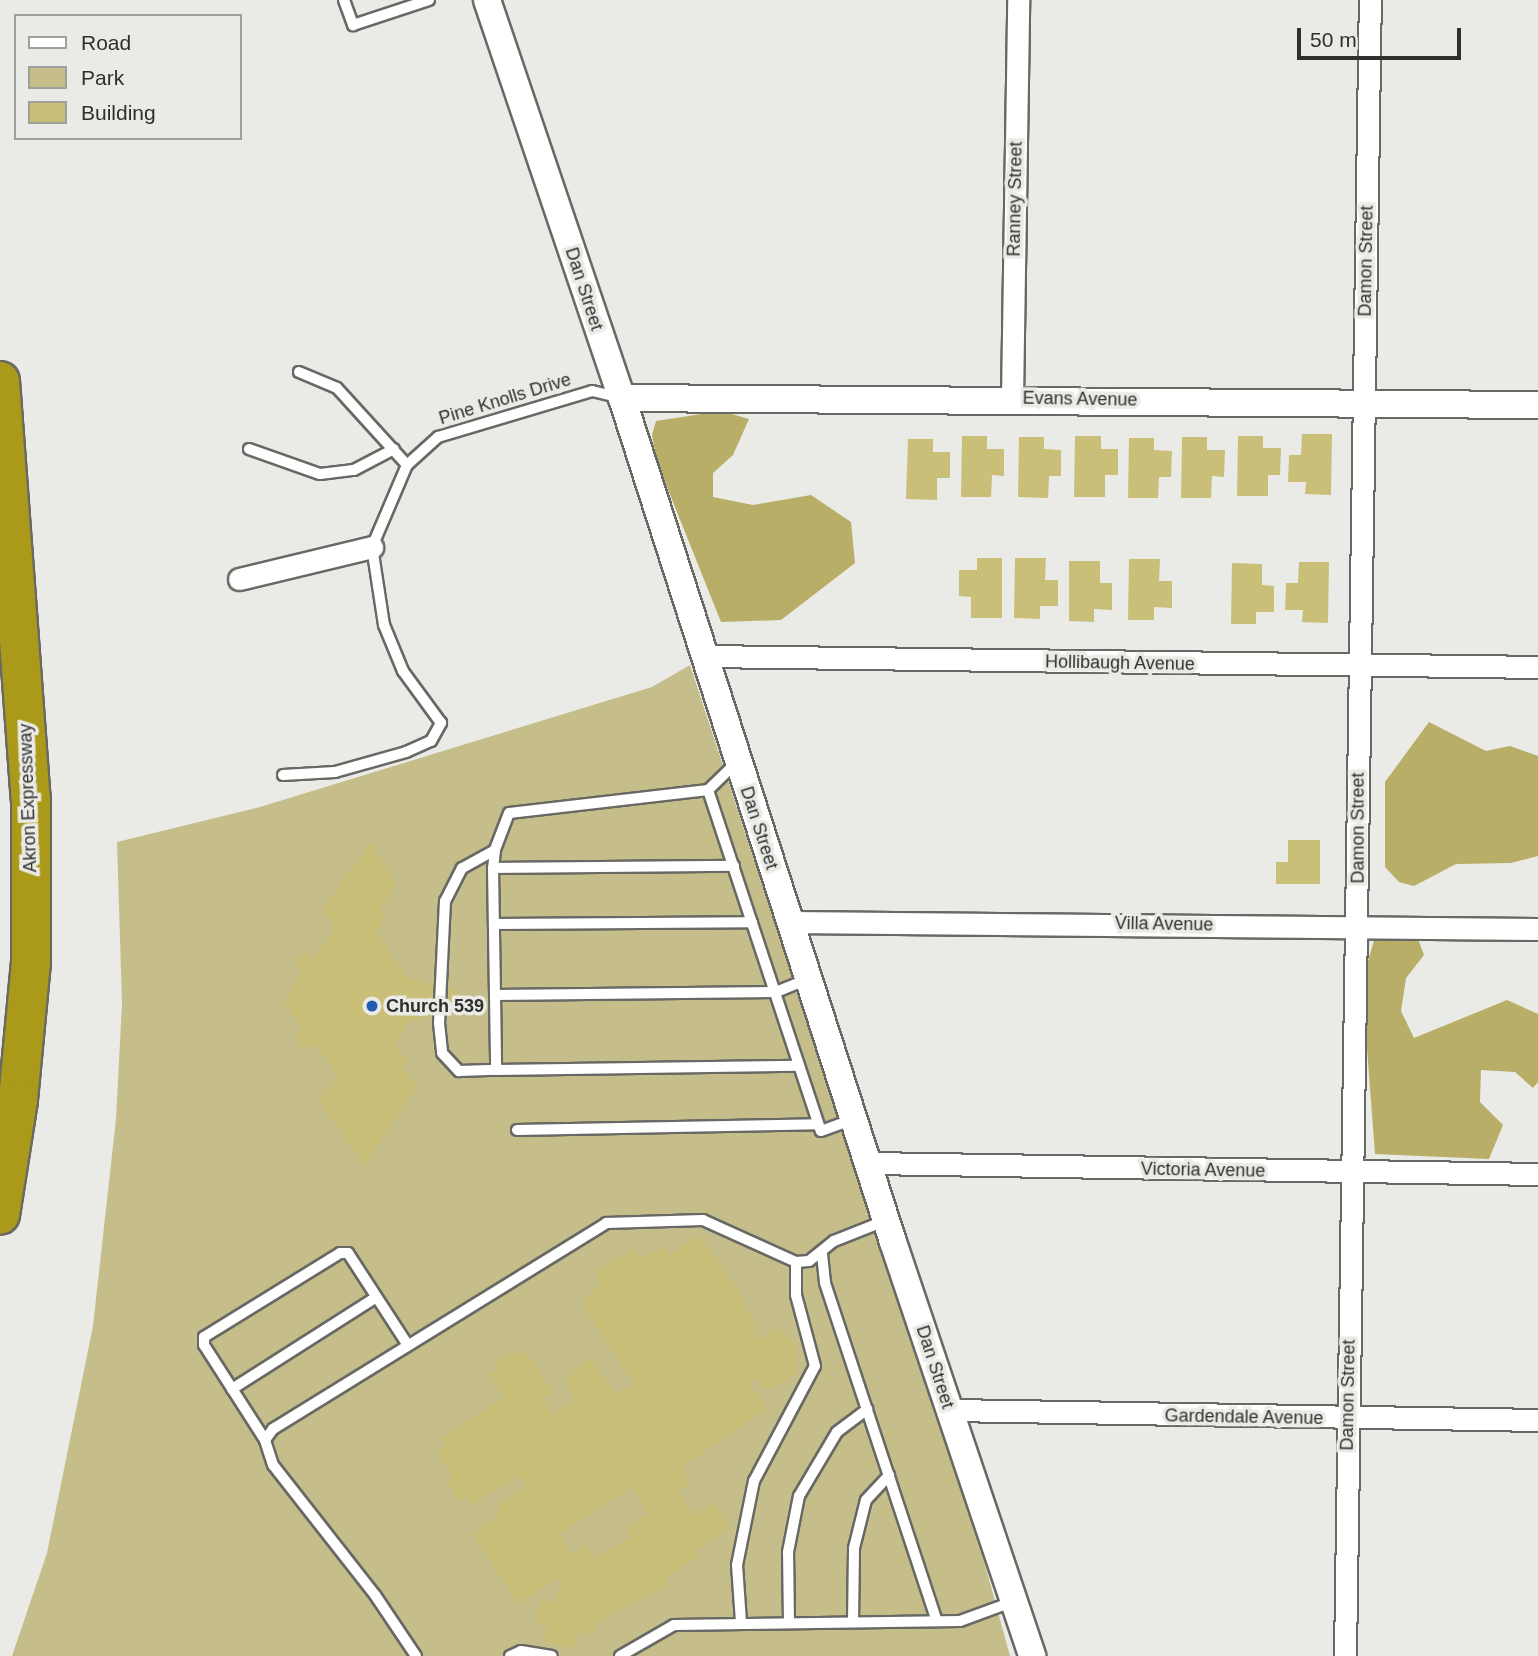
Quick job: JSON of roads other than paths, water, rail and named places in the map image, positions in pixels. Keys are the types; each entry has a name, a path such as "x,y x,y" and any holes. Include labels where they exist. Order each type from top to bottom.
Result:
{"highway":[{"name":"Akron Expressway","path":"0,381 30,786 31,962 18,1100 0,1215"}],"street":[{"name":"Dan Street","path":"487,0 622,398 737,762 1032,1656"},
{"name":"Ranney Street","path":"1012,398 1018,0"},
{"name":"Damon Street","path":"1345,1656 1370,0"},
{"name":"Evans Avenue","path":"622,398 1012,398 1538,405"},
{"path":"239,579 373,547"},
{"name":"Hollibaugh Avenue","path":"703,656 1538,667"},
{"name":"Villa Avenue","path":"790,922 1357,924 1538,929"},
{"name":"Victoria Avenue","path":"869,1163 1538,1174"},
{"name":"Gardendale Avenue","path":"950,1410 1538,1420"}],"lane":[{"path":"344,0 353,24 429,0"},
{"path":"299,372 337,388 407,465"},
{"name":"Pine Knolls Drive","path":"373,547 407,465 438,437 592,391 622,398"},
{"path":"249,449 320,474 354,470 394,449"},
{"path":"283,775 335,772 406,752 431,741 441,723 404,671 384,625 373,547"},
{"path":"496,1070 493,868 495,850 509,813 708,790 737,762"},
{"path":"708,790 821,1131 854,1119"},
{"path":"495,850 462,868 445,901 439,1023 442,1053 459,1071 799,1066"},
{"path":"493,868 734,866"},
{"path":"494,924 752,922"},
{"path":"495,995 776,992 808,979"},
{"path":"517,1130 818,1124"},
{"path":"265,1440 273,1429 606,1223 703,1220 796,1262 822,1254 850,1232 887,1220"},
{"path":"407,1344 348,1253 340,1253 204,1337 204,1345 265,1440 273,1465 375,1595 416,1656"},
{"path":"822,1254 825,1283 937,1621"},
{"path":"741,1622 737,1565 754,1481 815,1366 796,1295 796,1262"},
{"path":"232,1389 375,1298"},
{"path":"789,1622 788,1552 799,1496 837,1432 867,1409"},
{"path":"853,1622 854,1548 866,1500 889,1475"},
{"path":"620,1656 674,1625 937,1621 979,1617 1012,1602"},
{"path":"510,1656 534,1650 552,1656"}],"place":[{"name":"Church 539","path":"372,1006"}]}
